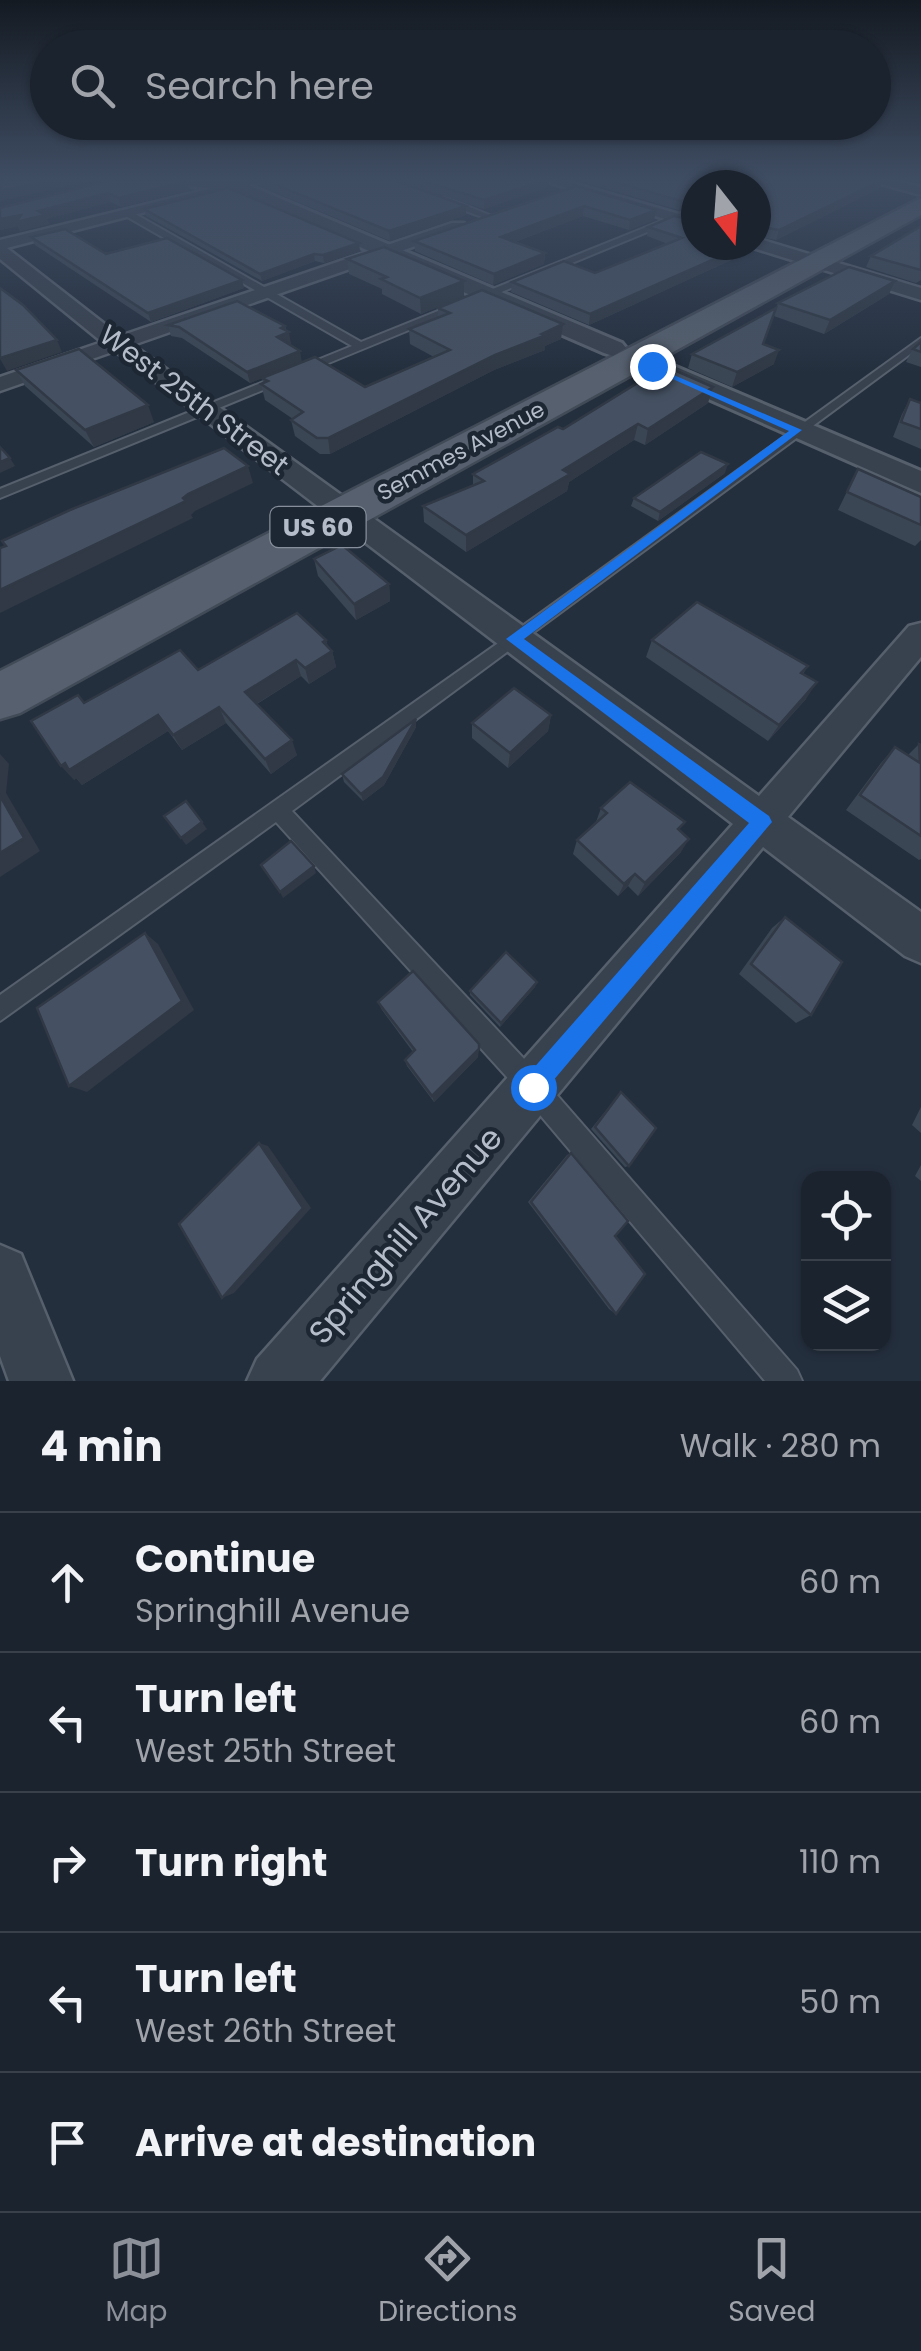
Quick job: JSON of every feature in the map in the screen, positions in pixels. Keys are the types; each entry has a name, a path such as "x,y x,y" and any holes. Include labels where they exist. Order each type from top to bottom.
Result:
{"main road":[{"name":"Semmes Avenue","path":"0,696 334,505 829,244"},
{"name":"Semmes Avenue","path":"806,258 835,244"},
{"name":"Semmes Avenue","path":"0,662 334,505"}],"street":[{"path":"371,244 921,483"},
{"path":"0,384 405,244"},
{"name":"West 25th Street","path":"0,248 118,344 921,940"},
{"path":"771,248 921,294"},
{"name":"Springhill Avenue","path":"279,1381 917,645"},
{"path":"0,1275 40,1381"}],"lane":[{"path":"182,244 360,346"},
{"path":"2,490 609,244"},
{"path":"0,1009 921,342"},
{"path":"277,809 533,1087 786,1381"}],"building":[{"path":"42,244 90,244 106,254 142,244 179,244 242,280 148,313"},
{"path":"207,244 355,244 323,255 314,254 260,274"},
{"path":"422,244 521,244 545,253 494,274"},
{"path":"666,244 681,244 681,260 712,260 590,314 512,282 564,261 595,273"},
{"path":"890,244 921,244 921,270 871,256"},
{"path":"384,247 464,281 420,298 347,259"},
{"path":"849,267 895,281 830,320 778,303"},
{"path":"0,288 23,305 57,340 0,358"},
{"path":"482,290 563,324 328,438 317,438 291,420 303,412 261,384 268,381 262,378 315,357 365,387 450,350 409,329 450,313 438,308"},
{"path":"237,301 285,326 281,328 289,332 277,337 300,351 247,372 179,327 168,325"},
{"path":"776,308 763,344 779,350 737,372 692,354"},
{"path":"79,349 148,405 85,430 16,370"},
{"path":"665,366 713,387 648,429 638,424 563,470 570,474 466,535 423,506 484,481 473,474 558,427 563,429"},
{"path":"910,399 921,403 921,429 901,422"},
{"path":"0,447 10,458 0,462"},
{"path":"224,448 248,466 188,494 183,498 186,501 0,590 0,548 6,546 2,541"},
{"path":"701,452 728,464 660,512 634,498"},
{"path":"858,469 921,497 921,525 847,492"},
{"path":"342,545 389,584 354,604 314,559"},
{"path":"697,602 808,666 801,673 817,682 779,725 652,640"},
{"path":"297,613 326,640 323,642 332,651 305,668 296,660 245,692 292,740 265,759 219,707 173,735 158,715 69,770 65,763 61,766 31,721 78,695 84,703 180,650 198,670"},
{"path":"514,688 551,715 510,753 472,723"},
{"path":"416,719 383,777 361,794 342,774"},
{"path":"921,745 921,836 860,795 895,747 920,763"},
{"path":"630,782 685,822 678,829 689,839 645,883 635,874 624,884 577,840 607,813 601,808"},
{"path":"0,796 24,838 0,853"},
{"path":"186,801 202,822 181,838 164,816"},
{"path":"291,841 314,866 280,892 261,865"},
{"path":"785,917 842,962 811,1015 751,964"},
{"path":"145,933 182,1001 69,1086 37,1008"},
{"path":"506,952 537,982 501,1023 470,991"},
{"path":"413,971 479,1044 479,1049 432,1096 405,1060 415,1050 378,1002"},
{"path":"621,1092 656,1128 629,1166 595,1127"},
{"path":"259,1143 303,1208 222,1298 179,1224"},
{"path":"571,1153 628,1221 615,1236 645,1274 616,1314 531,1202"}],"route":[{"path":"533,1087 762,822 513,639 797,430 652,366"}]}
